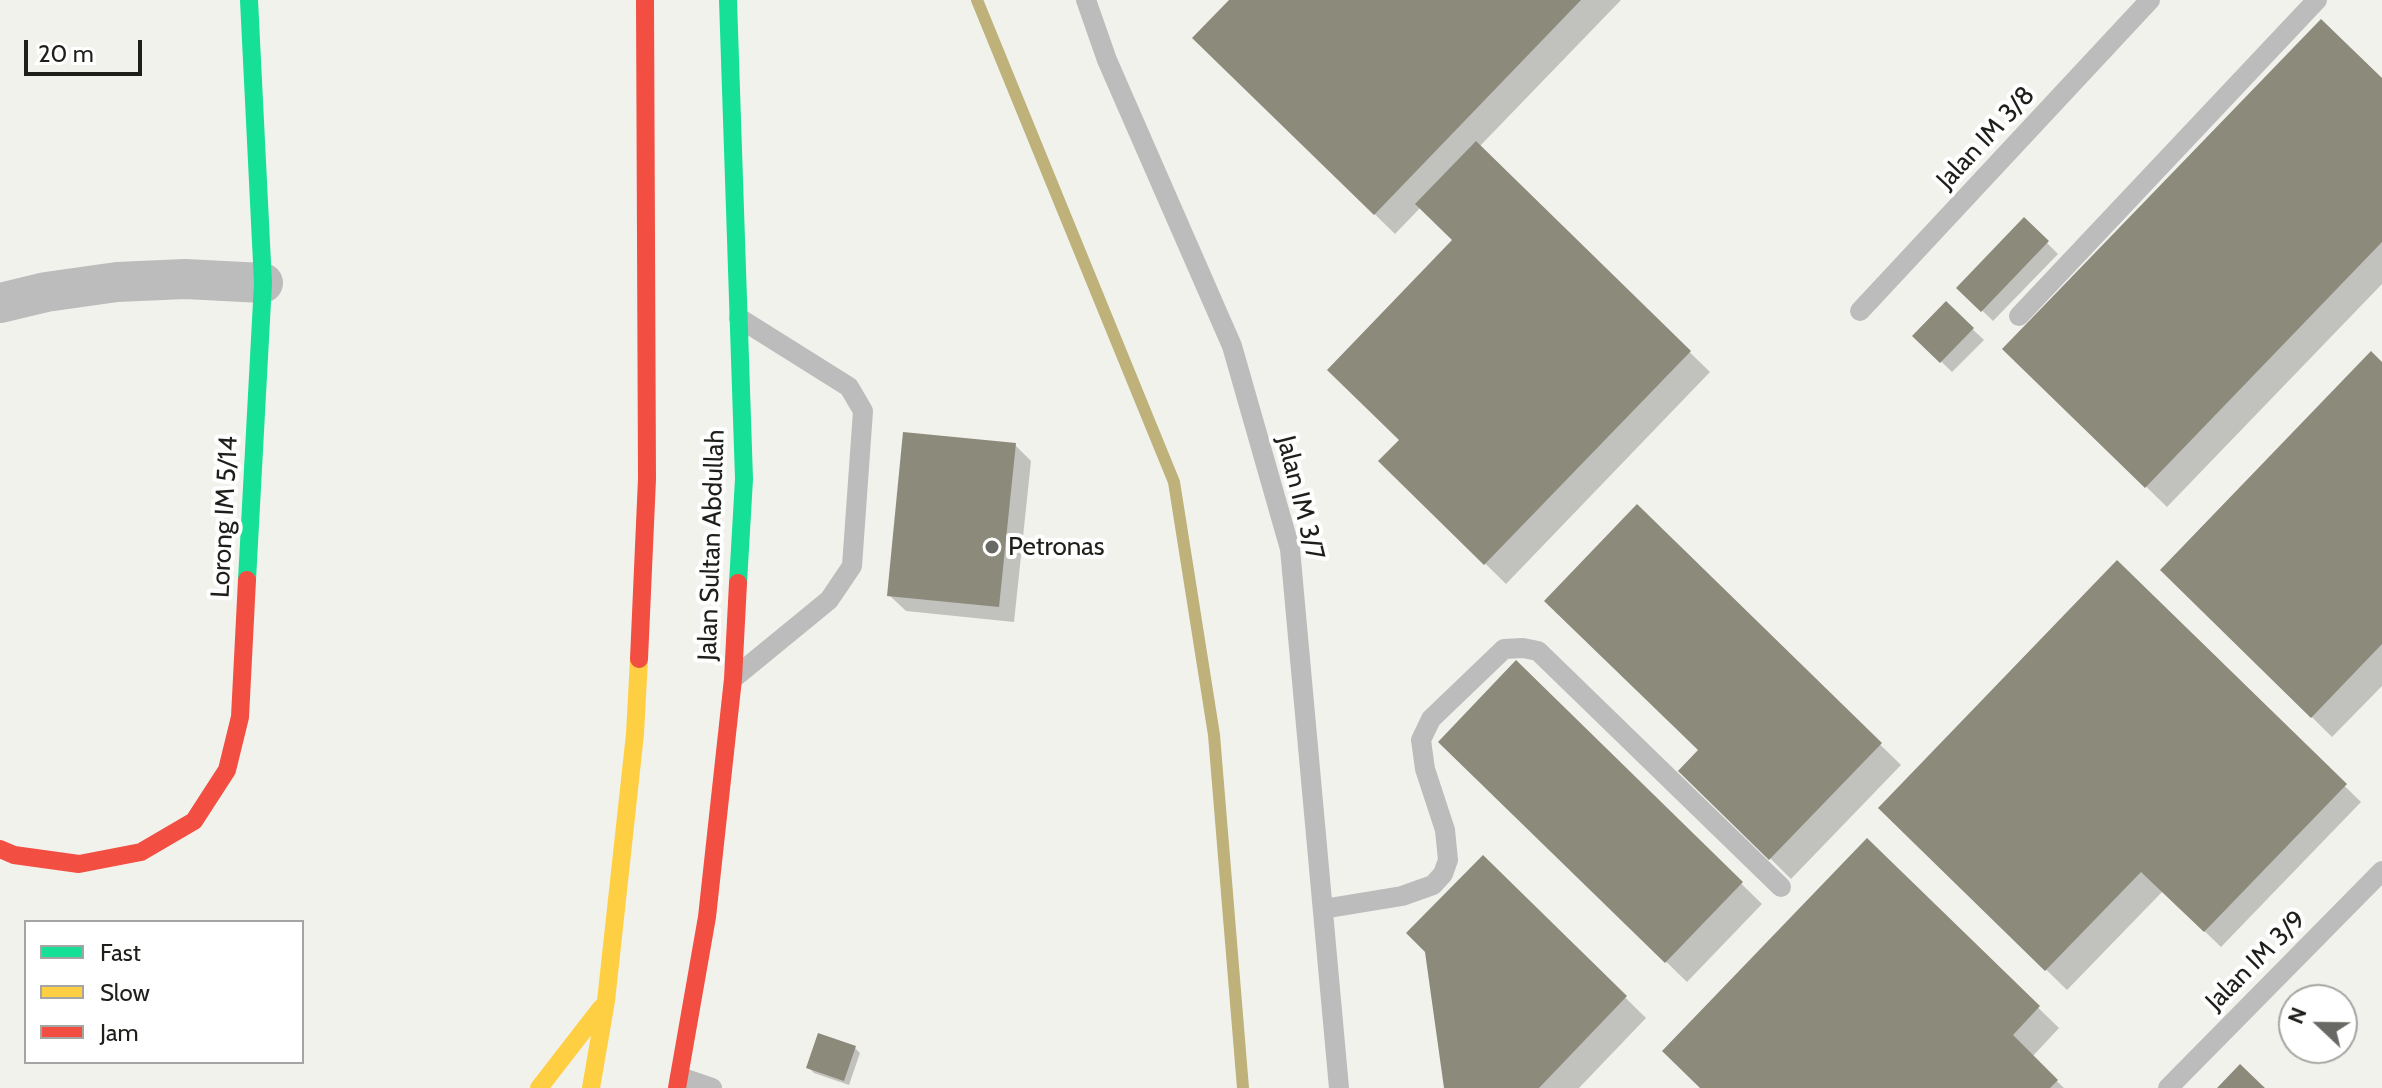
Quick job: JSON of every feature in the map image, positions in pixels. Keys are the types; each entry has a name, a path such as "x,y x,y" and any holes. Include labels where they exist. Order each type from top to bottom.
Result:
{"main road":[{"name":"Lorong IM 5/14","path":"0,849 14,855 79,864 141,852 194,821 227,770 240,717 263,283 249,0"},
{"path":"591,1088 606,1001 635,734 647,479 645,0"},
{"name":"Jalan Sultan Abdullah","path":"678,1082 707,917 733,679 744,479 728,0"},
{"path":"539,1088 606,1001"}],"street":[{"path":"0,303 46,292 117,282 185,279 263,283"}],"lane":[{"name":"Jalan IM 3/7","path":"1086,0 1107,60 1232,346 1290,549 1339,1088"},
{"name":"Jalan IM 3/8","path":"1860,311 2150,0"},
{"path":"2019,316 2317,0"},
{"path":"733,679 829,600 852,566 863,411 849,387 739,318"},
{"path":"1323,909 1402,896 1433,885 1443,874 1448,860 1445,830 1425,769 1421,740 1431,719 1504,649 1523,648 1538,651 1781,887"},
{"name":"Jalan IM 3/9","path":"2168,1088 2382,871"},
{"path":"678,1082 712,1088"}],"building":[{"path":"1229,0 1581,0 1374,215 1192,38"},
{"path":"2321,19 2382,78 2382,242 2145,488 2002,349"},
{"path":"1476,141 1691,351 1484,565 1378,461 1399,440 1327,370 1452,240 1415,204"},
{"path":"2024,217 2049,241 1981,312 1956,288"},
{"path":"1946,301 1974,328 1940,363 1912,336"},
{"path":"2371,351 2382,362 2382,644 2311,718 2160,570"},
{"path":"903,432 1016,443 999,607 887,596"},
{"path":"1637,504 1882,743 1769,860 1678,771 1698,750 1544,601"},
{"path":"2117,560 2347,784 2204,932 2141,872 2045,971 1878,808"},
{"path":"1516,660 1743,882 1665,963 1438,742"},
{"path":"1867,838 2040,1006 2013,1035 2058,1080 2050,1088 1700,1088 1662,1051"},
{"path":"1483,855 1627,996 1539,1088 1444,1088 1425,952 1406,933"},
{"path":"818,1033 856,1046 844,1081 806,1068"},
{"path":"2240,1064 2265,1088 2217,1088"}],"waterway":[{"path":"977,0 1174,482 1214,735 1243,1088"}],"traffic: fast":[{"path":"247,580 263,283 249,0"},
{"path":"728,0 744,479 738,583"}],"traffic: slow":[{"path":"591,1088 606,1001 635,734 639,659"},
{"path":"539,1088 601,1008"}],"traffic: jam":[{"path":"639,659 647,479 645,0"},
{"path":"0,849 14,855 79,864 141,852 194,821 227,770 240,717 247,580"},
{"path":"677,1088 707,917 733,679 738,583"}],"place":[{"name":"Petronas","path":"992,547"}]}
